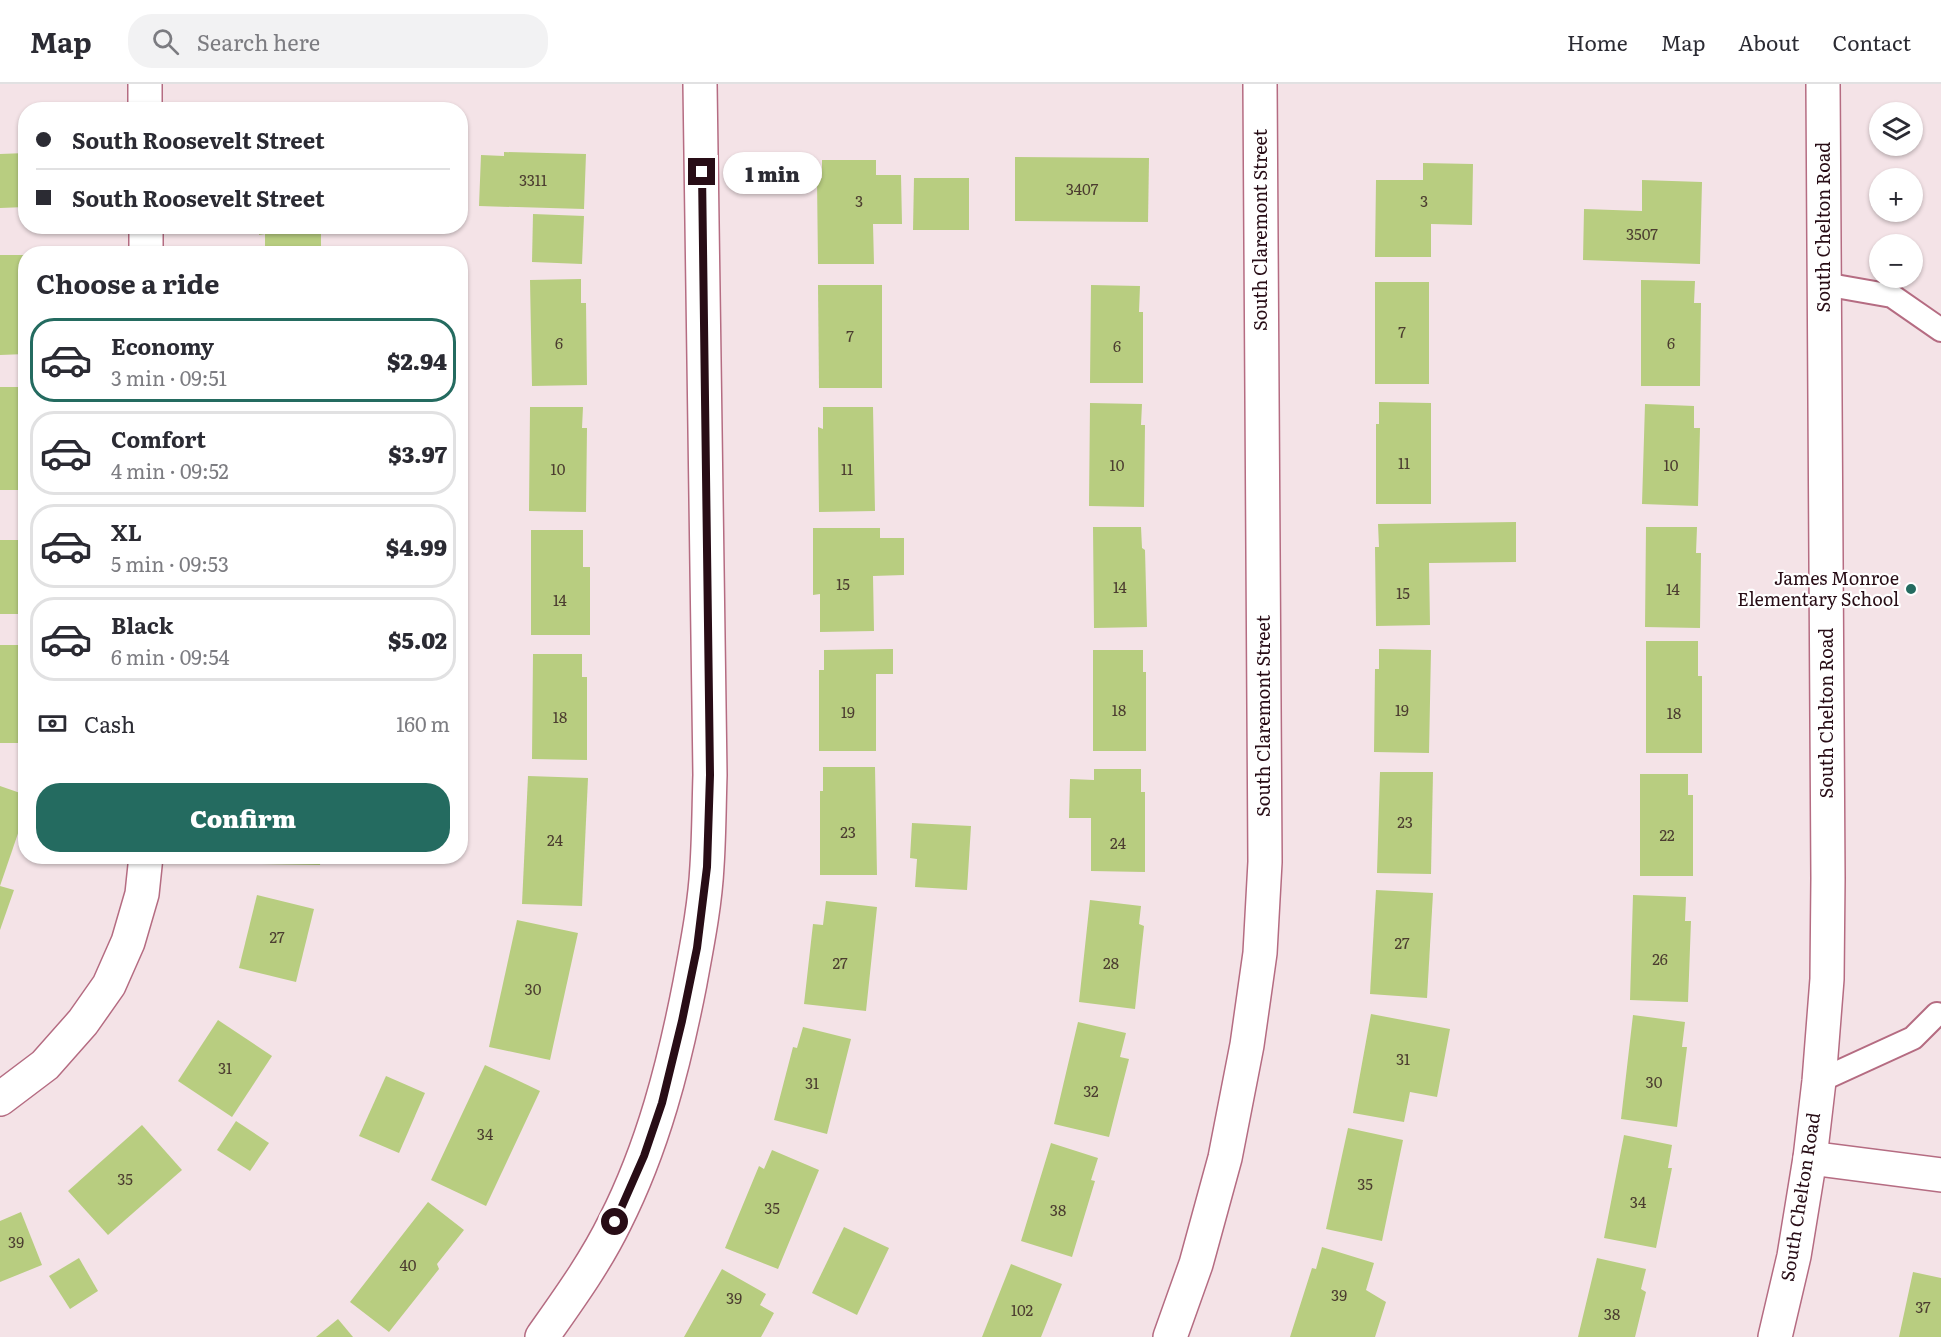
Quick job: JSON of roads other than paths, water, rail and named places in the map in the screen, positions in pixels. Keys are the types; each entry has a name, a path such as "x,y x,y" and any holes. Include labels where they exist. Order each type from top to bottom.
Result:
{"street":[{"path":"145,84 145,102"},
{"path":"542,1337 577,1288 615,1222 644,1156 662,1103 697,948 707,867 710,775 700,84"},
{"name":"South Claremont Street","path":"1170,1337 1196,1264 1225,1158 1247,1045 1260,953 1265,862 1260,84"},
{"name":"South Chelton Road","path":"1775,1337 1794,1256 1810,1158 1827,979 1823,84"},
{"path":"0,1099 45,1065 83,1022 109,985 128,942 142,894 145,864"},
{"path":"1810,1158 1941,1175"}],"lane":[{"path":"1824,284 1892,296 1941,330"},
{"path":"1819,1081 1913,1038 1937,1014"}],"place":[{"name":"James Monroe Elementary School","path":"1911,589"}]}
